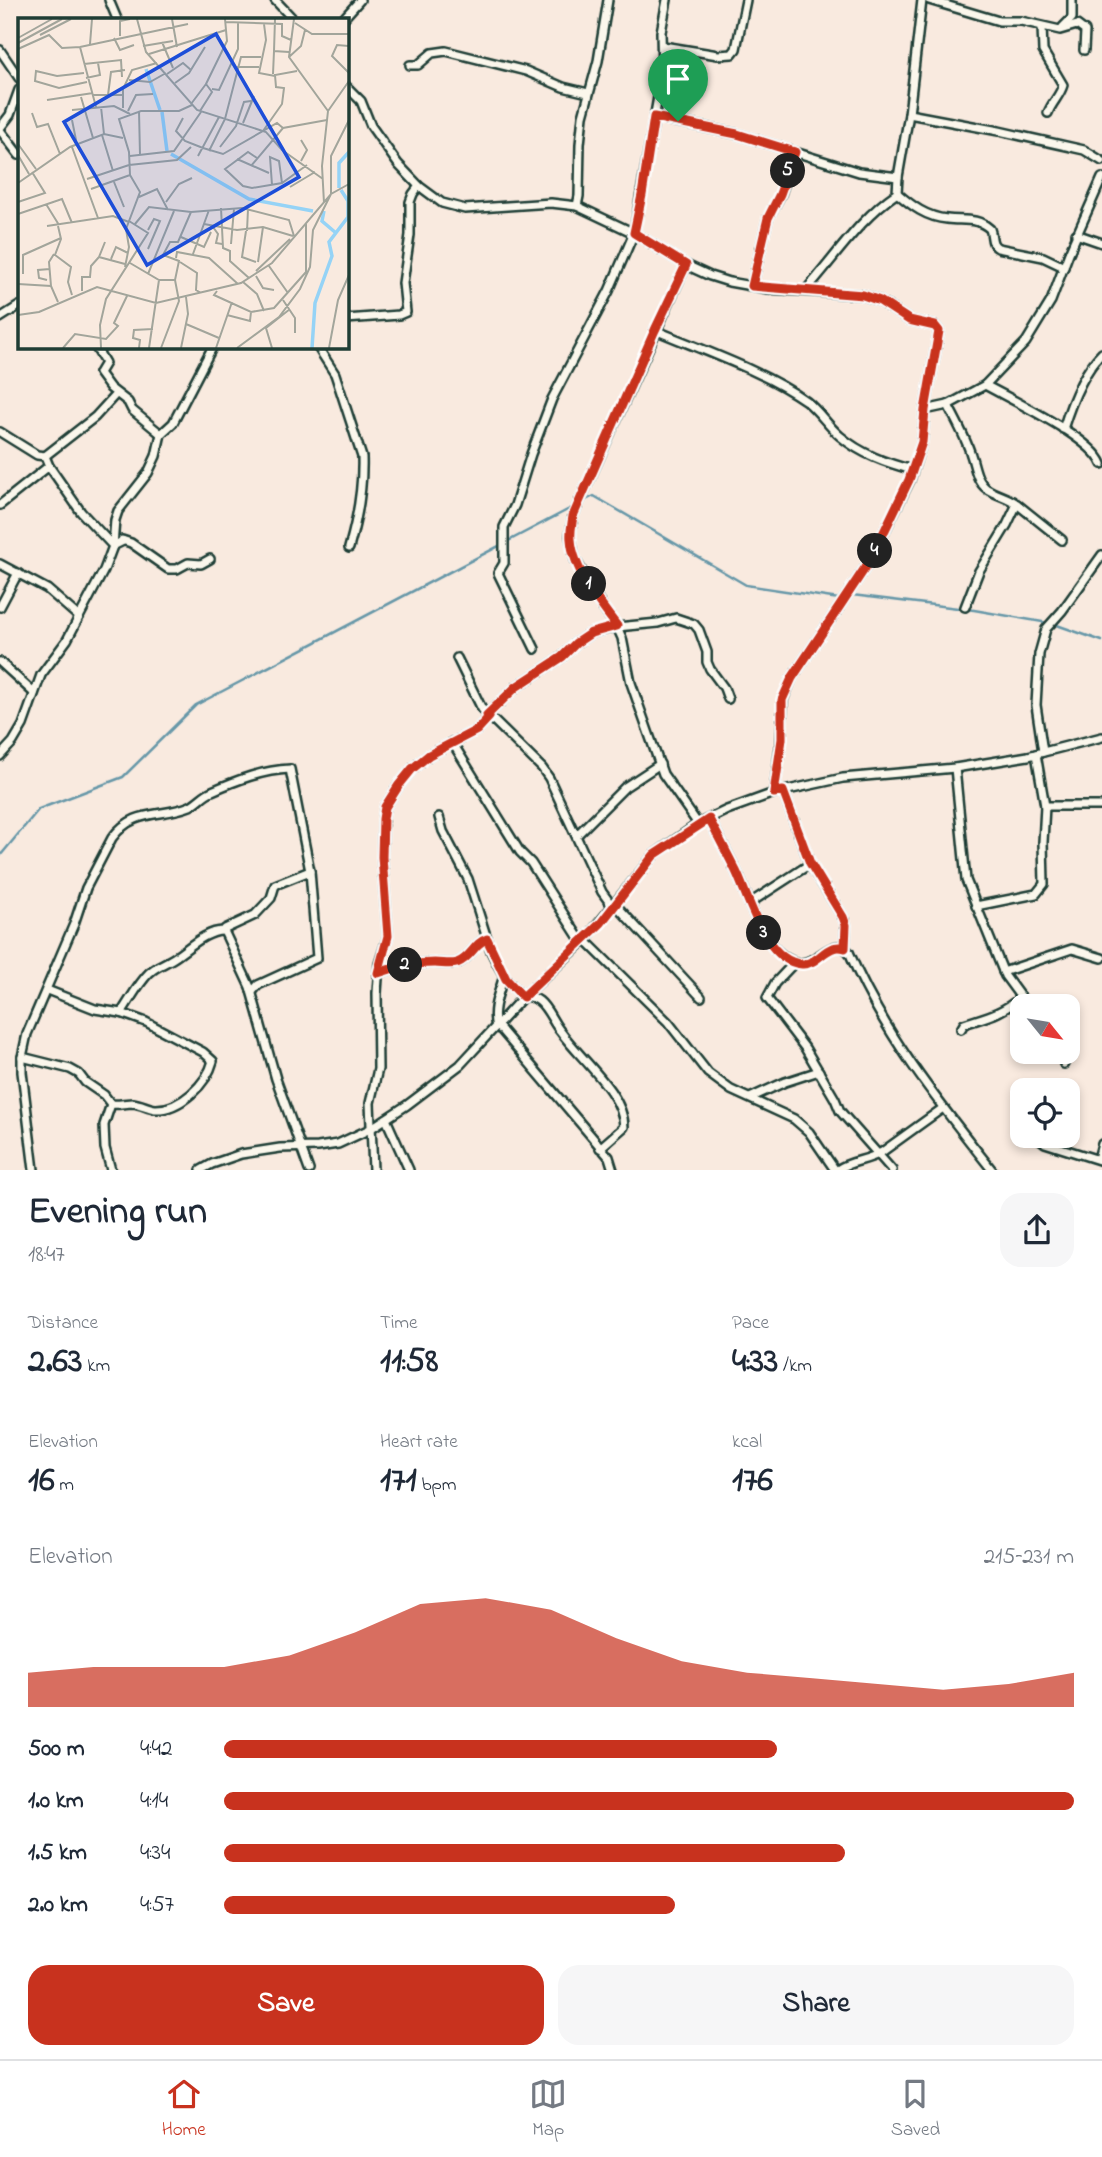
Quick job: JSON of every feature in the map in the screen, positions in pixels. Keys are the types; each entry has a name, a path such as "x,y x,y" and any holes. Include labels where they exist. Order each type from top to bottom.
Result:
{"street":[{"path":"108,0 117,18"},
{"path":"275,0 292,18"},
{"path":"344,18 360,0"},
{"path":"577,206 581,135 598,61 608,0"},
{"path":"535,649 498,573 504,563 504,527 515,505 552,399 609,291 634,233 662,74 662,32 667,0"},
{"path":"663,46 718,55 732,54 736,49 746,0"},
{"path":"897,194 922,0"},
{"path":"929,0 999,21 1021,21 1060,30 1077,25 1085,31 1084,50"},
{"path":"1060,30 1072,18 1072,0"},
{"path":"1042,27 1043,51 1063,85 1048,113"},
{"path":"0,50 18,77"},
{"path":"410,65 418,65 432,53 446,51 526,71 563,87 589,93"},
{"path":"348,88 361,101 381,142 419,186 442,203 465,208 551,203 577,206 634,233 686,265 729,282 805,292 863,295 880,301 909,320 935,326 939,331 922,442 913,470 871,559 792,678 782,700 782,739 774,793"},
{"path":"18,93 10,114 0,129 18,154"},
{"path":"909,114 1084,150 1102,161"},
{"path":"654,117 737,134 859,172 898,177"},
{"path":"752,286 768,218 795,152"},
{"path":"925,410 948,405 985,385 1026,342 1051,301 1076,234 1102,178"},
{"path":"348,319 399,316 406,312 403,283 410,236 410,202 419,186"},
{"path":"897,194 918,211 944,219 984,223 990,229 992,242 998,248 1043,257 1064,267"},
{"path":"805,292 847,239 881,204 897,194"},
{"path":"1076,234 1102,243"},
{"path":"686,265 573,516 570,536 575,559 603,608 617,626 626,650 631,683 660,764 668,782 698,824"},
{"path":"0,318 18,307"},
{"path":"655,330 731,362 792,393 808,402 838,434 859,450 888,463 913,470"},
{"path":"97,348 105,363 99,373 132,410 161,434"},
{"path":"0,755 13,742 23,726 41,675 67,640 104,570 113,546 118,511 148,473 156,456 161,434 173,423 212,348"},
{"path":"318,348 335,374 362,457 355,525 349,548"},
{"path":"1063,429 1068,412 1093,362 1102,353"},
{"path":"985,385 1063,429 1094,451 1102,464"},
{"path":"0,432 37,455 45,456 95,417 117,394"},
{"path":"948,405 972,455 974,467 987,489 1008,497 1062,540"},
{"path":"45,456 81,512 113,546"},
{"path":"0,505 49,466"},
{"path":"965,607 979,571 1017,504"},
{"path":"113,535 131,543 172,570 188,563 201,564 210,559"},
{"path":"113,546 123,541"},
{"path":"976,906 1036,894 1044,884 1045,806 1036,705 1039,654 1046,629 1102,555"},
{"path":"0,564 47,589 79,617"},
{"path":"0,607 18,573"},
{"path":"373,1170 370,1103 378,1069 378,973 388,936 382,857 383,819 385,807 399,785 412,769 429,755 477,730 516,687 562,657 576,643 591,633 617,626 677,618 694,624 699,629 710,669 724,688 727,699"},
{"path":"457,658 482,709 542,768 577,835 602,892 701,997"},
{"path":"0,662 34,693"},
{"path":"201,1170 241,1154 338,1144 386,1119 460,1065 523,997 585,940 654,855 698,824 727,810 774,793 843,778 955,768 1039,753 1102,737"},
{"path":"452,742 520,852 531,863 579,938 585,940 678,1032 708,1073 731,1090 794,1119 808,1132 836,1170 845,1164 878,1155 943,1108"},
{"path":"577,835 625,787 660,764"},
{"path":"955,768 966,880 1003,972 1019,994"},
{"path":"34,1170 27,1127 22,1057 27,1034 97,864 117,832 137,817 188,807 209,792 261,772 290,769 310,872 317,958 258,985 252,992"},
{"path":"783,791 810,863 843,917 846,925 845,948"},
{"path":"1045,806 1102,807"},
{"path":"439,817 443,831 468,879 487,939 504,976 523,997"},
{"path":"709,819 737,872 766,938 778,953 803,964 830,948 838,946 849,952 869,995 919,1076 992,1170"},
{"path":"750,903 810,863"},
{"path":"121,1013 155,968 212,934 224,931 254,915 271,898 275,885 310,872"},
{"path":"224,931 252,992 276,1079 309,1170"},
{"path":"378,973 416,963 452,964 472,952 479,941 487,939"},
{"path":"1003,972 1072,949 1102,958"},
{"path":"795,962 775,984 767,998 805,1048 840,1111 892,1170"},
{"path":"504,976 497,995 494,1018 497,1026 608,1157 613,1170"},
{"path":"47,990 95,1009 121,1013 146,1022 203,1052 213,1061 212,1067 195,1092 186,1099 158,1109 138,1103 111,1104"},
{"path":"523,997 529,996 538,1000 617,1104 624,1127 600,1148"},
{"path":"961,1029 964,1024 987,1018 1010,1005"},
{"path":"22,1057 70,1069 104,1095 111,1104"},
{"path":"750,1098 785,1082 819,1071"},
{"path":"111,1104 104,1125 105,1148 111,1170"},
{"path":"386,1119 409,1170"},
{"path":"1061,1148 1100,1160 1102,1144"}],"waterway":[{"path":"582,502 594,496 746,585 839,599"},
{"path":"0,856 39,809 123,777 196,705 577,505"},
{"path":"852,595 974,610 1054,624 1102,641"}],"route":[{"path":"654,117 678,121 737,134 795,152 768,218 752,286 863,295 895,309 909,320 935,326 939,331 922,442 909,480 871,559 792,678 782,700 782,739 774,793 783,791 810,863 843,917 846,925 845,948 830,948 803,964 778,953 766,938 737,872 709,819 654,855 601,923 523,997 506,979 487,939 479,941 472,952 452,964 416,963 378,973 388,936 382,857 383,819 385,807 399,785 412,769 429,755 477,730 489,717 487,715 516,687 562,657 576,643 591,633 617,626 603,608 575,559 570,536 573,516 686,265 634,233 654,117"}]}
